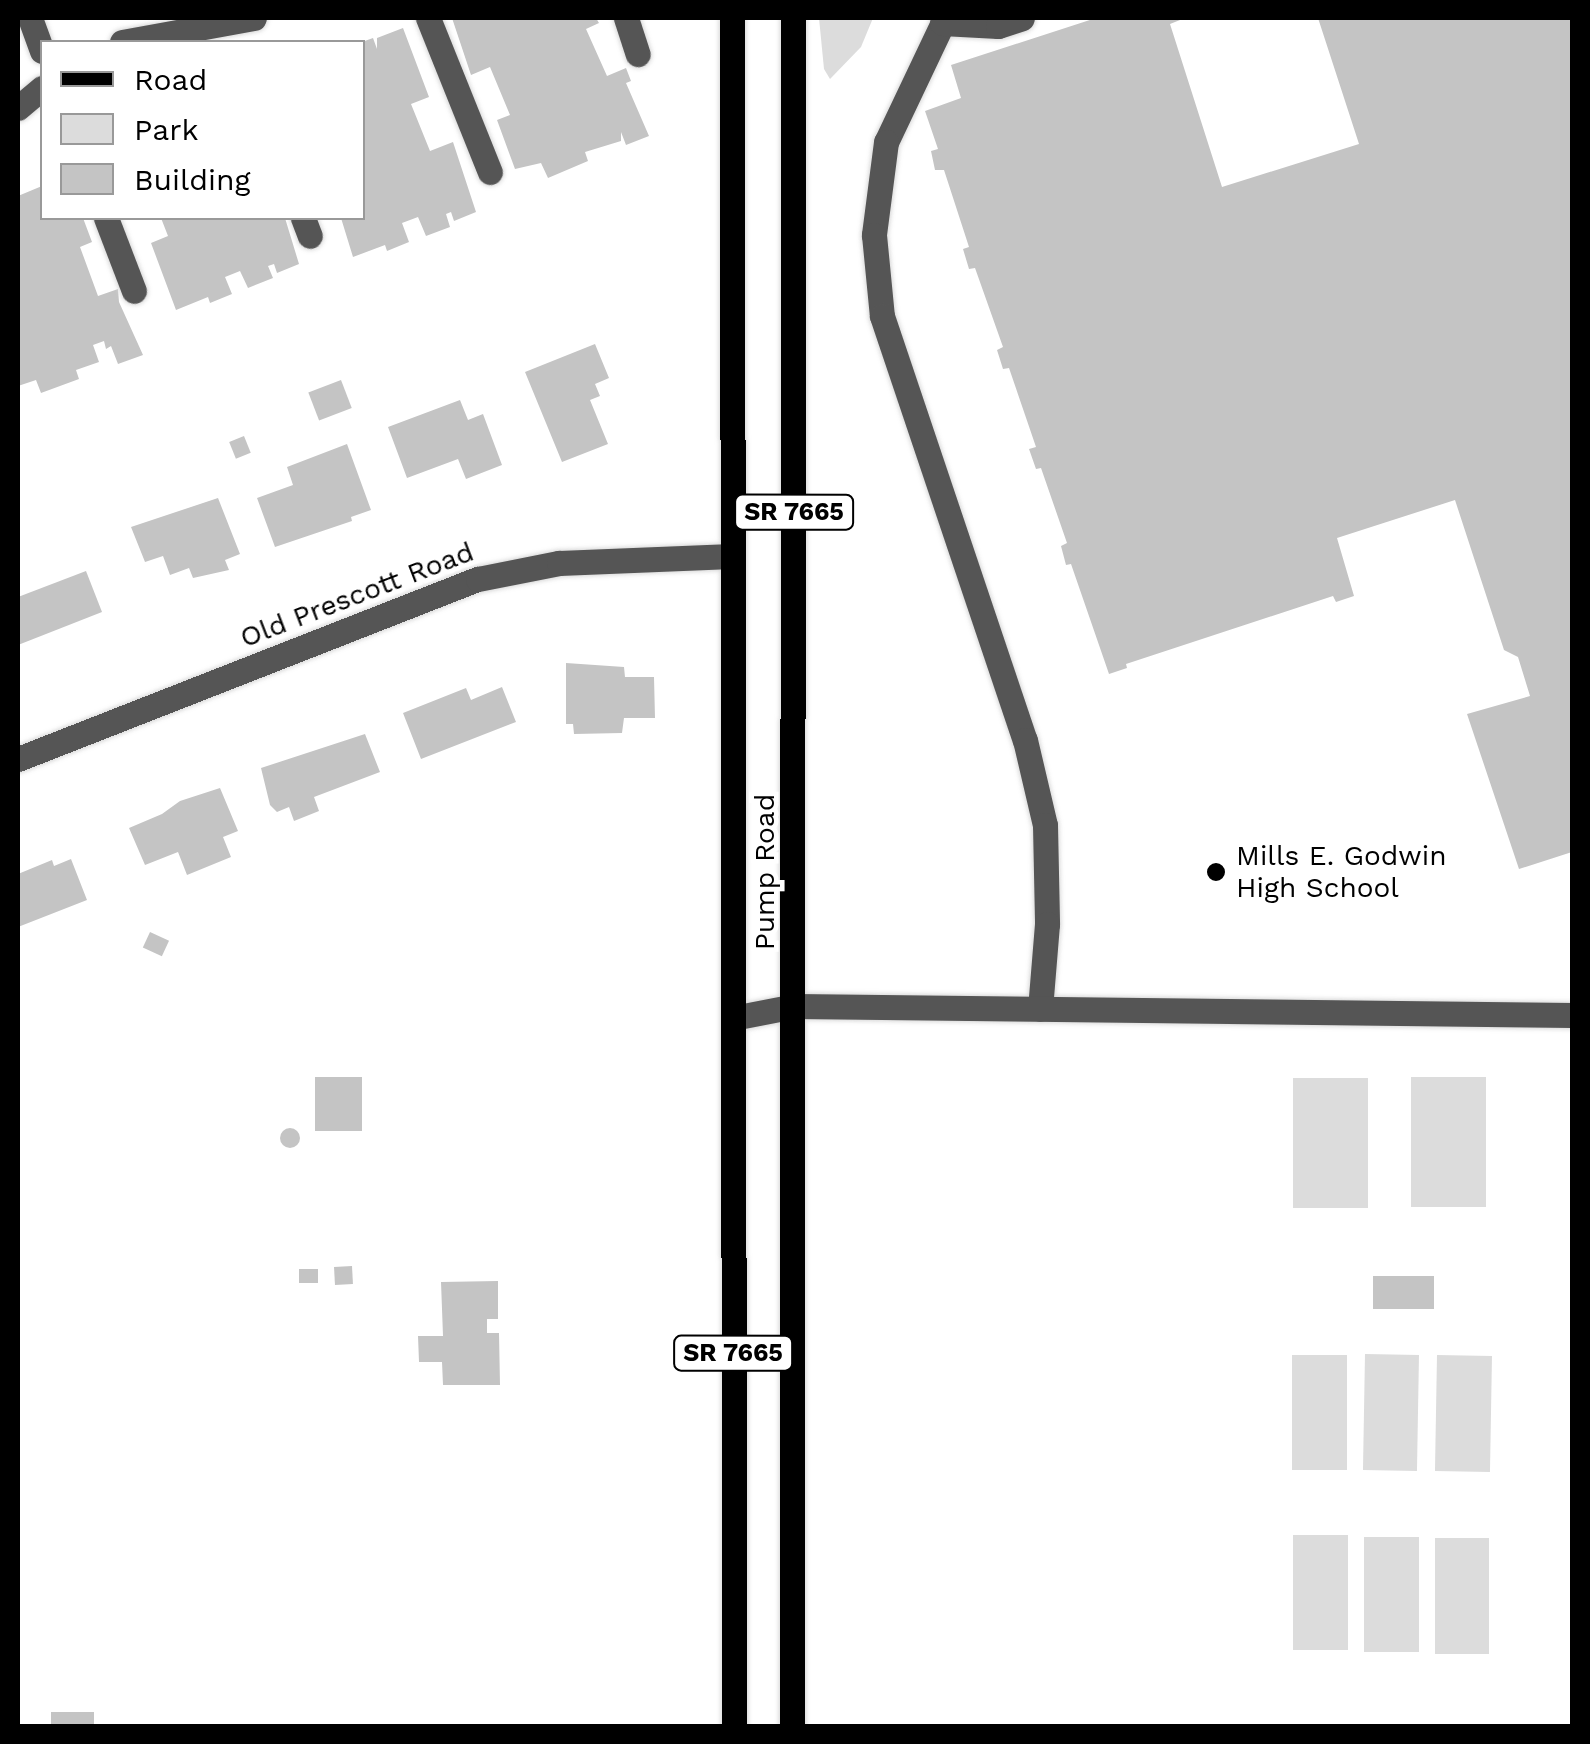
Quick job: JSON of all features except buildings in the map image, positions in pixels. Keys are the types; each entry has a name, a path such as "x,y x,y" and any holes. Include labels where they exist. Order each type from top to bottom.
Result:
{"main road":[{"name":"Pump Road","path":"732,18 734,1726"},
{"name":"Pump Road","path":"792,1726 796,1006 793,18"}],"street":[{"path":"30,18 40,46"},
{"path":"428,18 490,172"},
{"path":"626,18 638,54"},
{"path":"1022,18 998,26 944,20 886,142 874,236 882,316 1025,740 1045,825 1046,924 1040,1009"},
{"path":"136,40 237,25"},
{"path":"18,108 40,90"},
{"path":"107,220 134,292"},
{"name":"Old Prescott Road","path":"18,759 478,579 558,563 732,556"},
{"path":"732,1018 796,1006 1572,1016"}],"green space":[{"path":"819,18 873,18 861,47 830,79 824,69"},
{"path":"1411,1077 1486,1077 1486,1207 1411,1207"},
{"path":"1293,1078 1368,1078 1368,1208 1293,1208"},
{"path":"1365,1354 1419,1355 1417,1471 1363,1470"},
{"path":"1292,1355 1347,1355 1347,1470 1292,1470"},
{"path":"1437,1355 1492,1356 1490,1472 1435,1471"},
{"path":"1293,1535 1348,1535 1348,1650 1293,1650"},
{"path":"1364,1537 1419,1537 1419,1652 1364,1652"},
{"path":"1435,1538 1489,1538 1489,1654 1435,1654"}],"place":[{"name":"Mills E. Godwin High School","path":"1216,872"}]}
